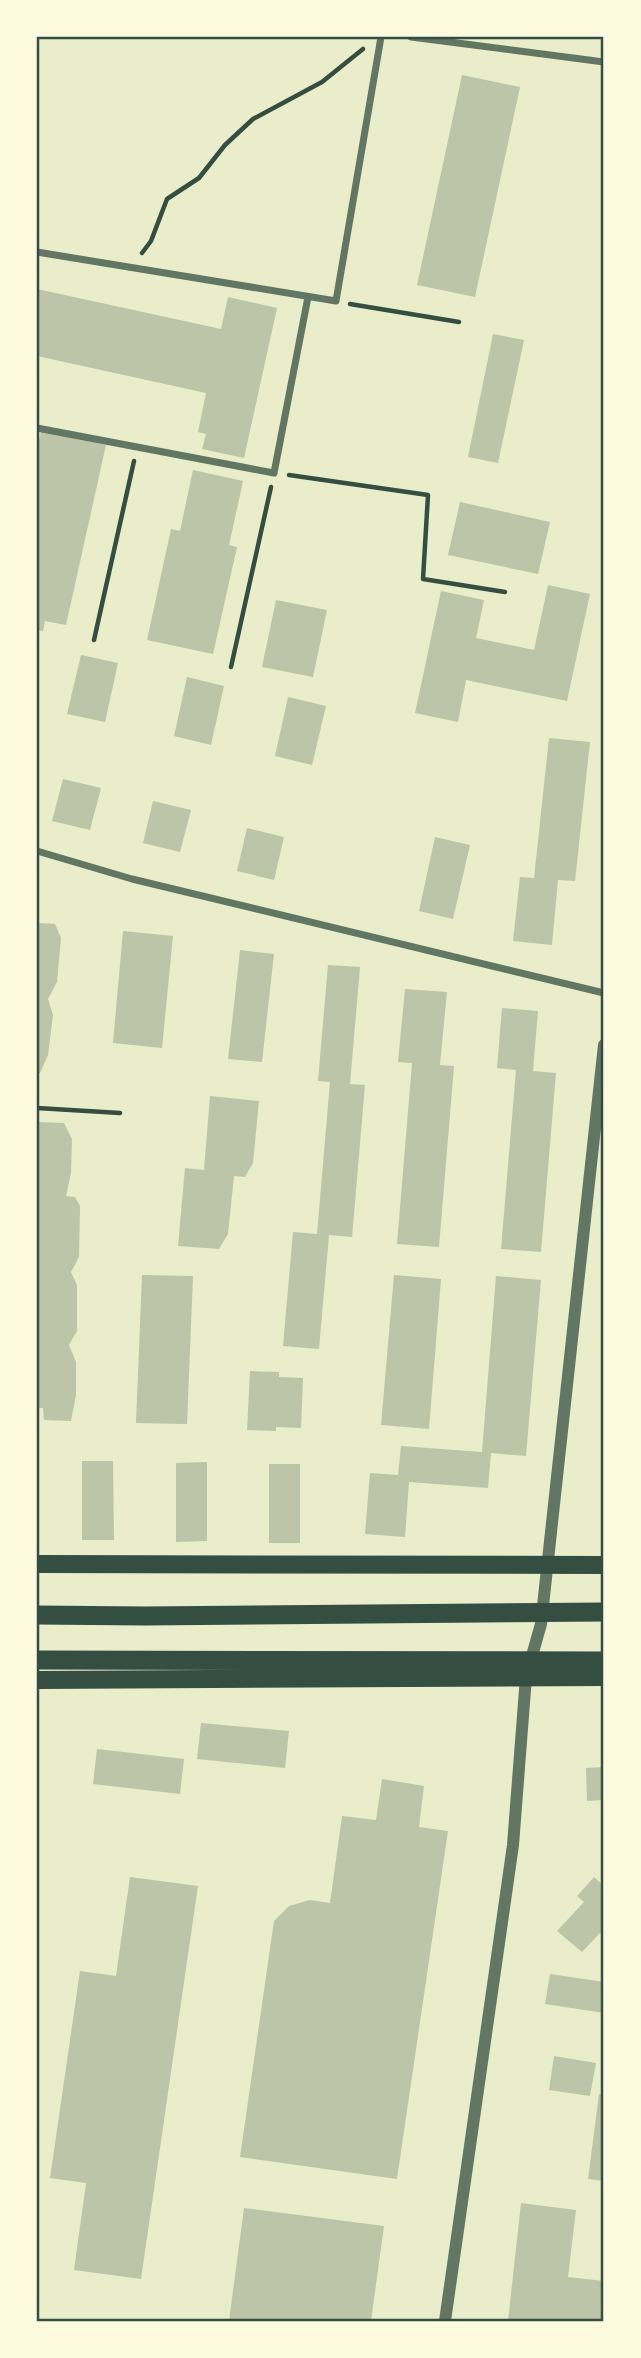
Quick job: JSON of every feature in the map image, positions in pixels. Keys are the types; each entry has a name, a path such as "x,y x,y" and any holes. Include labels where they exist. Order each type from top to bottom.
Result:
{"highway":[{"path":"37,1615 604,1612"},
{"path":"37,1660 604,1661"}],"main road":[{"path":"37,1564 604,1565"},
{"path":"37,1680 604,1677"}],"street":[{"path":"37,252 336,301 381,37"},
{"path":"411,37 604,62"},
{"path":"37,428 274,472 308,297"},
{"path":"37,851 142,882 604,993"},
{"path":"445,2321 513,1845 526,1677 541,1624 604,1045"}],"path":[{"path":"129,268 151,241 167,200 199,178 225,145 253,119 322,82 368,44"},
{"path":"336,301 459,322"},
{"path":"94,640 138,447"},
{"path":"231,667 274,472 428,495 423,579 505,592"},
{"path":"37,1108 120,1114"}],"building":[{"path":"462,75 520,87 475,297 417,285"},
{"path":"37,289 221,329 228,297 277,308 244,458 202,449 206,434 198,432 206,393 37,356"},
{"path":"493,334 524,340 498,463 468,457"},
{"path":"41,431 106,445 66,625 45,621 43,631 37,630 37,452"},
{"path":"193,470 243,481 229,545 237,547 213,654 147,640 171,529 180,531"},
{"path":"460,502 550,522 538,574 448,555"},
{"path":"548,585 590,594 567,701 466,680 458,722 415,713 441,591 484,600 476,638 534,650"},
{"path":"276,600 327,610 313,677 262,667"},
{"path":"81,655 118,663 105,722 67,714"},
{"path":"187,677 224,686 211,745 174,736"},
{"path":"288,697 326,706 312,765 275,756"},
{"path":"549,738 590,742 575,881 558,880 552,945 513,941 520,877 534,878"},
{"path":"63,779 101,788 90,830 52,821"},
{"path":"153,801 191,810 180,852 143,843"},
{"path":"247,828 284,837 274,880 237,871"},
{"path":"435,837 470,845 453,919 419,911"},
{"path":"37,923 55,924 61,938 57,982 48,999 53,1015 48,1055 40,1073 37,1073"},
{"path":"123,931 173,936 162,1048 113,1043"},
{"path":"240,950 274,954 262,1062 228,1059"},
{"path":"328,965 360,967 350,1084 365,1085 352,1237 329,1235 319,1349 283,1346 293,1232 317,1234 330,1082 318,1081"},
{"path":"405,989 447,992 440,1065 454,1066 439,1247 397,1244 412,1063 398,1062"},
{"path":"502,1008 538,1011 533,1071 556,1073 541,1252 501,1249 516,1070 497,1068"},
{"path":"210,1096 259,1101 253,1163 245,1177 234,1176 228,1234 219,1249 178,1246 185,1168 204,1170"},
{"path":"37,1122 64,1123 72,1139 71,1173 66,1196 75,1197 80,1206 79,1257 71,1272 77,1285 77,1331 69,1345 76,1362 76,1395 71,1421 44,1420 43,1408 37,1408"},
{"path":"142,1275 193,1276 187,1424 136,1423"},
{"path":"394,1275 441,1279 429,1429 381,1425"},
{"path":"496,1276 541,1280 526,1456 491,1453 488,1488 409,1482 405,1537 365,1534 370,1473 398,1475 401,1446 482,1452"},
{"path":"250,1371 279,1372 279,1377 303,1378 301,1428 247,1430"},
{"path":"82,1461 113,1461 114,1540 82,1540"},
{"path":"207,1462 207,1541 176,1542 176,1463"},
{"path":"269,1464 300,1464 300,1543 269,1543"},
{"path":"201,1723 289,1731 285,1768 197,1759"},
{"path":"97,1749 184,1759 180,1794 93,1784"},
{"path":"604,1767 604,1800 587,1801 586,1768"},
{"path":"382,1779 424,1786 419,1827 448,1831 397,2179 240,2157 274,1921 289,1906 310,1900 330,1903 342,1816 376,1820"},
{"path":"130,1877 198,1886 141,2279 74,2270 86,2183 50,2178 80,1971 116,1976"},
{"path":"594,1877 604,1886 604,1937 600,1933 582,1952 557,1931 584,1902 577,1896"},
{"path":"550,1974 604,1982 604,2013 545,2004"},
{"path":"554,2056 596,2063 590,2096 549,2090"},
{"path":"599,2094 604,2094 604,2181 588,2179"},
{"path":"521,2203 576,2210 568,2277 604,2281 604,2321 508,2321"},
{"path":"244,2208 384,2226 371,2321 229,2321"}]}
